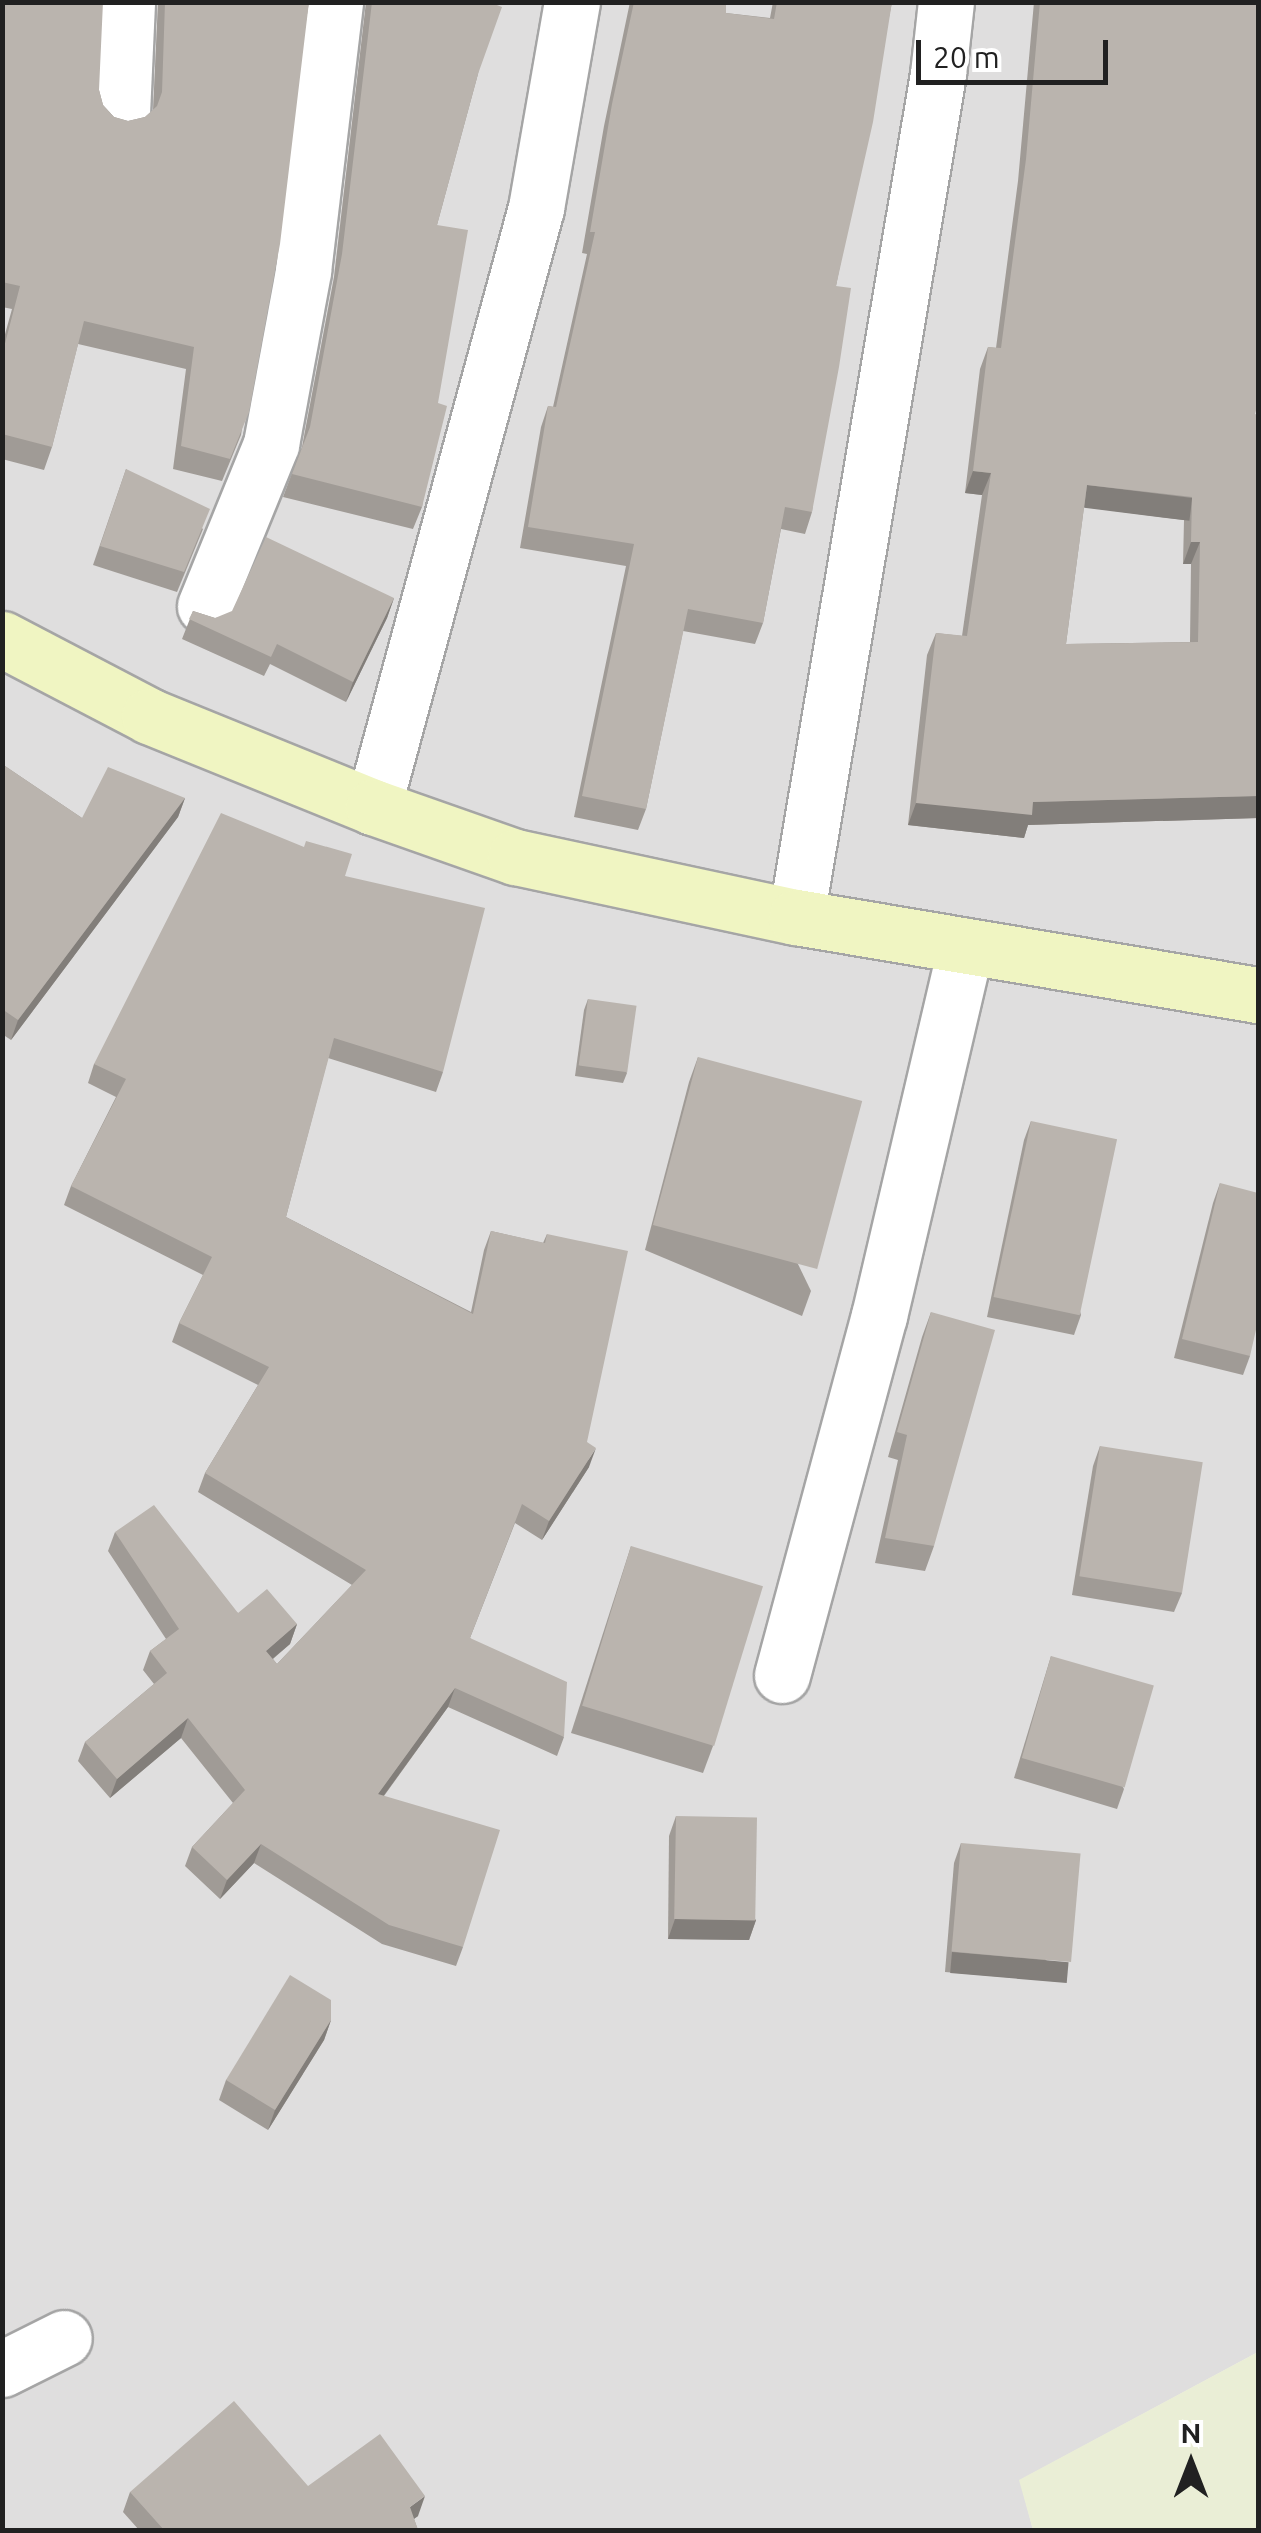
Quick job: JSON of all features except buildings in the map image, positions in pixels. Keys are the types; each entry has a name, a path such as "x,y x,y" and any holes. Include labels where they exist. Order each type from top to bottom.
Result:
{"main road":[{"path":"2,640 150,716 373,807 515,857 796,917 1258,994"}],"street":[{"path":"122,113 127,2"},
{"path":"205,606 271,444 304,271 335,2"},
{"path":"373,807 536,208 572,2"},
{"path":"796,917 938,74 946,2"},
{"path":"782,1675 880,1316 966,946"},
{"path":"2,2369 64,2338"}],"shaded area":[{"path":"3,3 1258,3 1258,2352 1020,2480 1033,2530 3,2530"}],"green space":[{"path":"1258,2352 1258,2530 1033,2530 1019,2480"}]}
